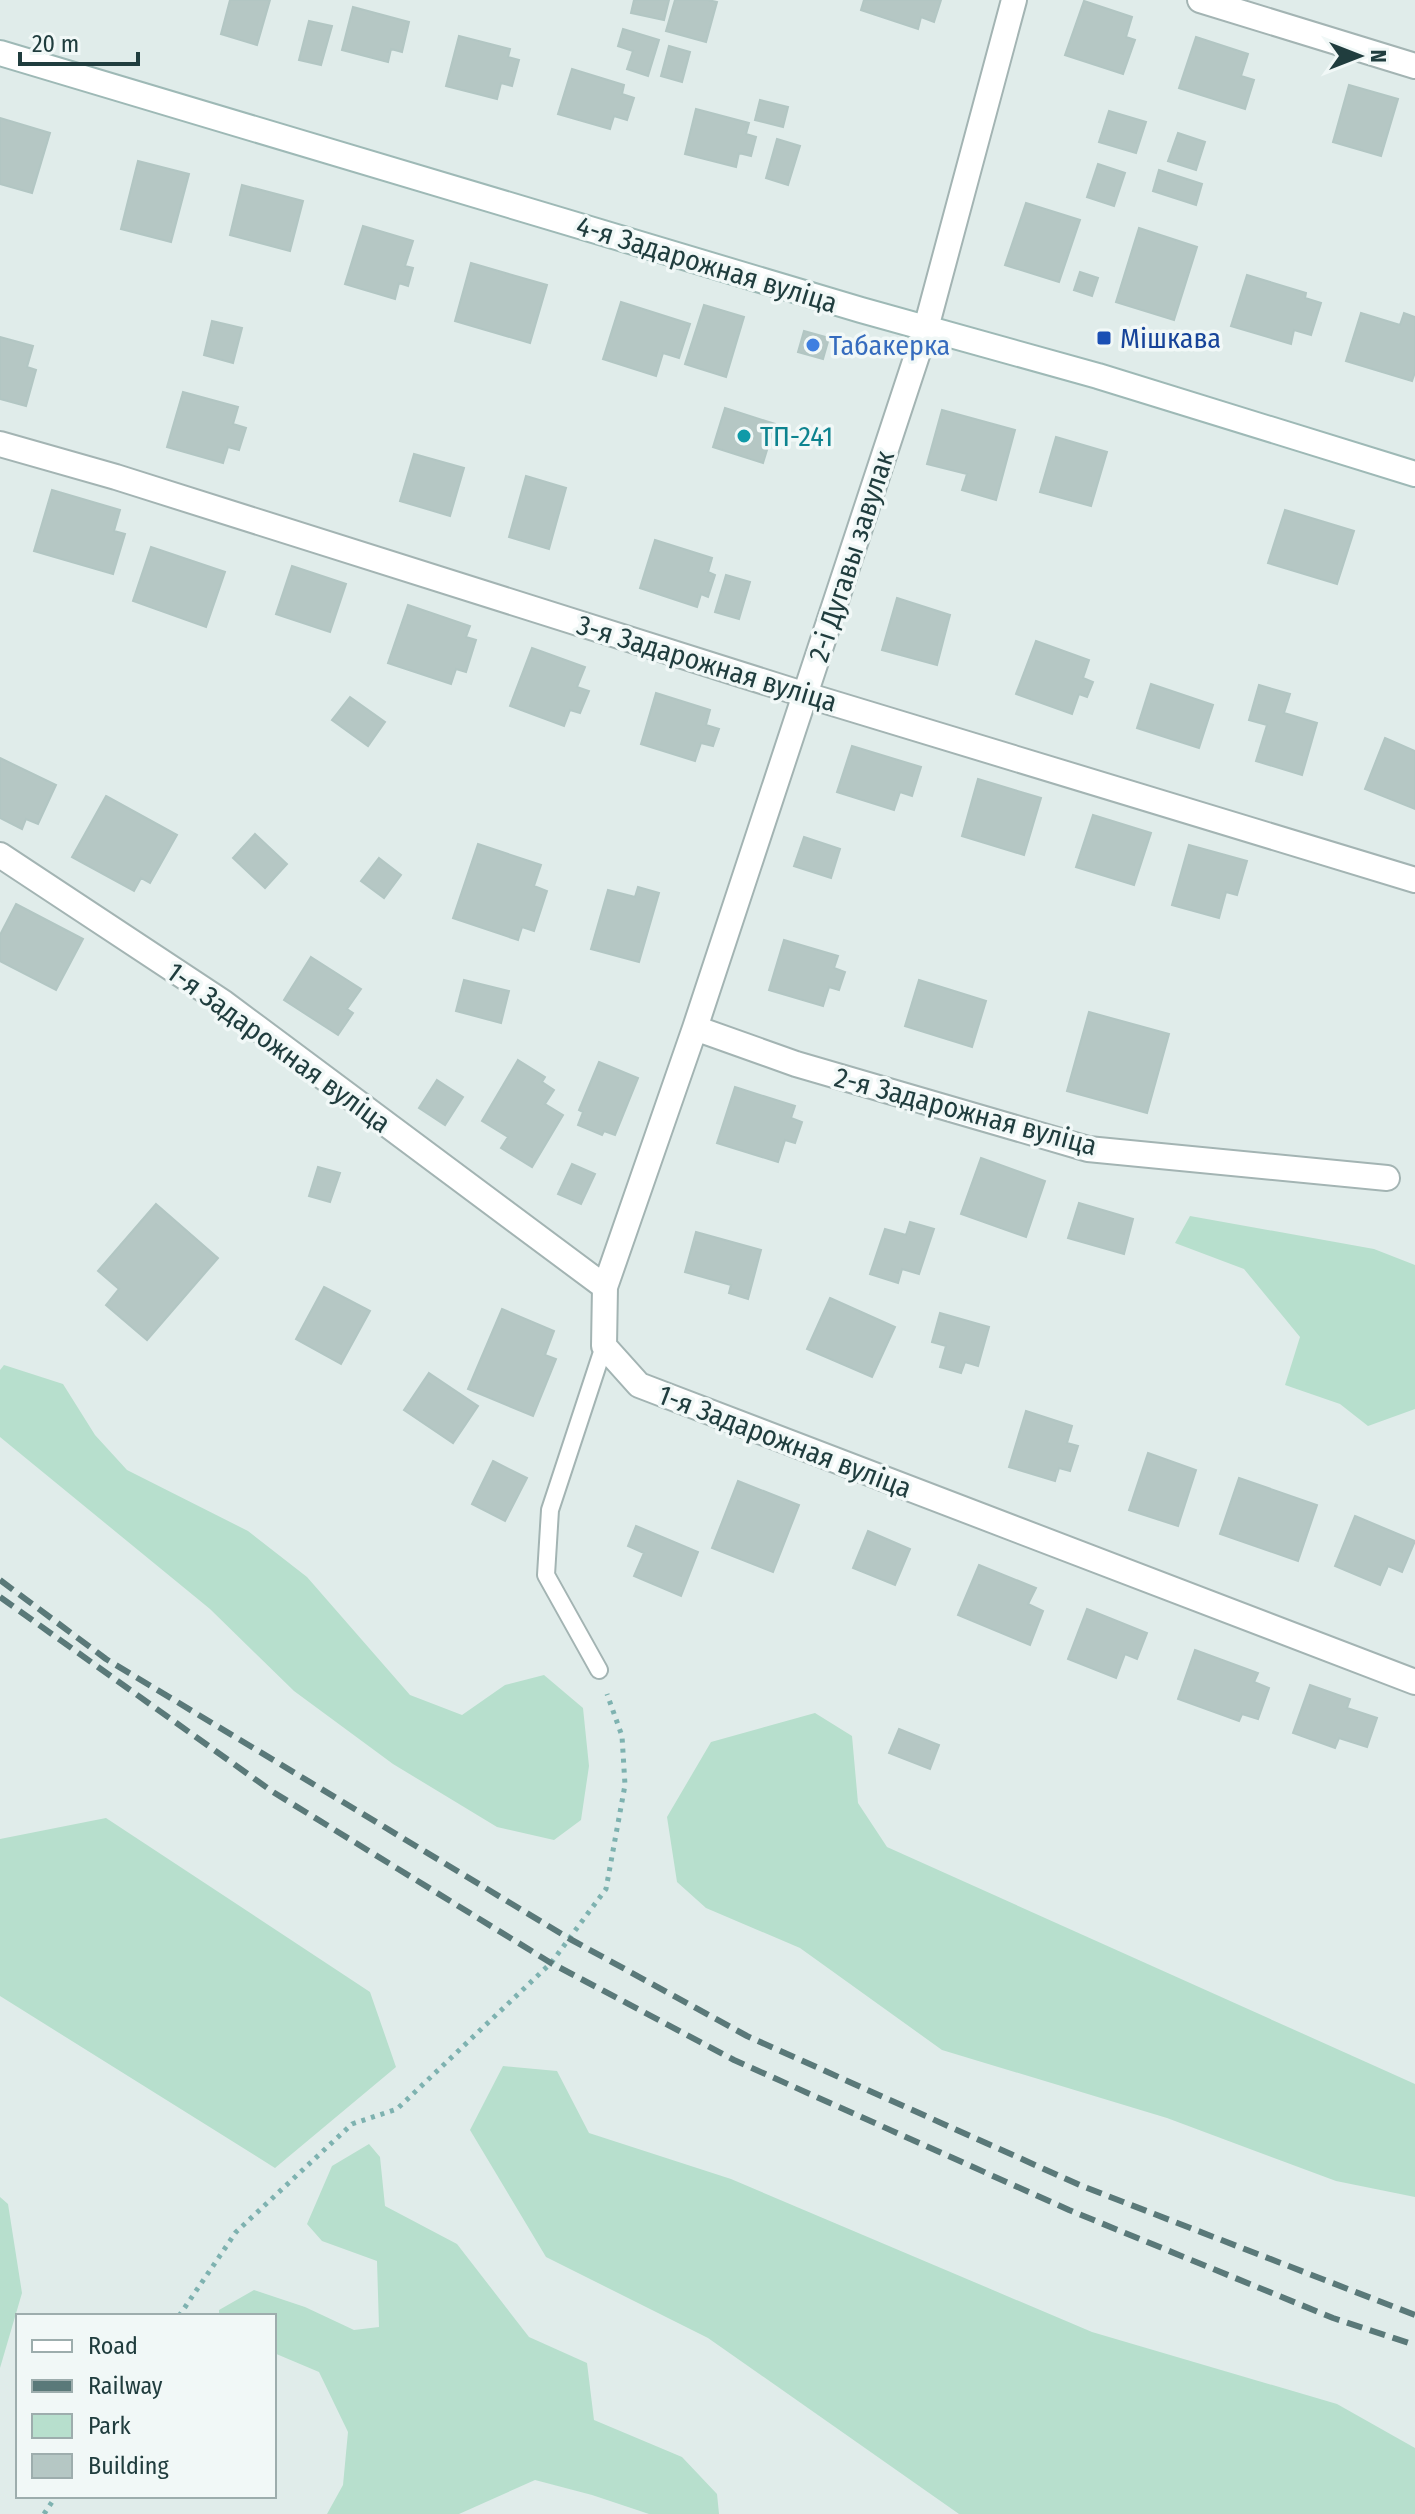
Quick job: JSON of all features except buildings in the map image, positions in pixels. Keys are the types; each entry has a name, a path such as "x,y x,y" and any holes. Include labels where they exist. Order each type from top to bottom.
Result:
{"street":[{"name":"2-і Дугавы завулак","path":"605,1287 695,1028 926,328 1014,0"},
{"path":"1200,0 1415,66"},
{"name":"4-я Задарожная вуліца","path":"0,53 926,328 1098,376 1415,474"},
{"name":"3-я Задарожная вуліца","path":"0,444 116,477 806,695 1415,880"},
{"name":"1-я Задарожная вуліца","path":"0,855 224,1003 605,1287"},
{"name":"2-я Задарожная вуліца","path":"695,1028 796,1064 1088,1149 1387,1178"},
{"path":"604,1346 605,1287"},
{"name":"1-я Задарожная вуліца","path":"604,1346 639,1385 1415,1682"}],"lane":[{"path":"599,1670 546,1575 550,1510 604,1346"}],"path":[{"path":"180,2314 236,2232 352,2124 397,2109 551,1963 606,1889 625,1785 622,1736 599,1670"}],"green space":[{"path":"1190,1216 1374,1249 1415,1265 1415,1409 1368,1426 1340,1404 1285,1385 1300,1337 1244,1269 1175,1243"},
{"path":"4,1365 63,1384 95,1435 127,1470 248,1531 307,1577 410,1695 462,1715 505,1685 544,1675 583,1708 589,1766 581,1820 554,1840 497,1827 393,1764 294,1691 210,1609 0,1437 0,1370"},
{"path":"815,1713 852,1736 858,1803 887,1847 1415,2084 1415,2197 1336,2181 1167,2118 942,2050 800,1948 706,1908 677,1882 667,1817 711,1742"},
{"path":"106,1818 370,1992 396,2067 275,2168 0,1996 0,1839"},
{"path":"503,2066 557,2071 589,2133 731,2179 1092,2332 1337,2404 1415,2448 1415,2514 959,2514 708,2338 546,2257 470,2130"},
{"path":"369,2144 380,2157 385,2206 457,2244 529,2337 587,2363 594,2420 682,2457 717,2494 719,2514 649,2514 535,2480 459,2514 327,2514 343,2485 348,2432 319,2372 276,2354 276,2314 219,2314 219,2310 254,2290 305,2307 354,2330 379,2327 377,2261 322,2241 307,2224 332,2166"},
{"path":"0,2197 8,2204 22,2293 0,2368"}],"railway":[{"path":"0,1580 106,1659 570,1939 747,2036 1082,2186 1415,2315"},
{"path":"0,1597 273,1792 551,1963 734,2060 1069,2210 1333,2318 1415,2345"}],"place":[{"name":"Мішкава","path":"1104,338"},
{"name":"Табакерка","path":"813,345"},
{"name":"ТП-241","path":"744,436"}]}
